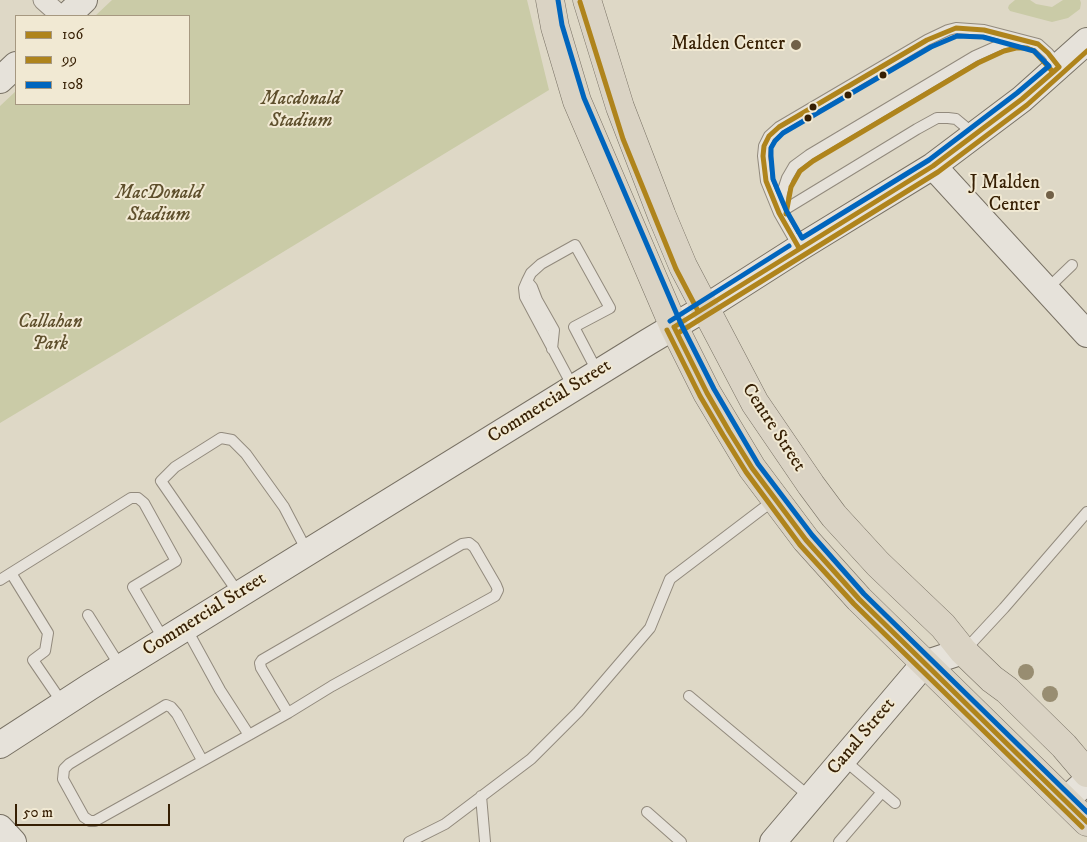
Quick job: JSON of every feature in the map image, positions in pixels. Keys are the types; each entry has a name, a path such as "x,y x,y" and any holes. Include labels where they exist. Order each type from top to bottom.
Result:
{"main road":[{"path":"68,15 84,0"},
{"name":"Centre Street","path":"550,0 557,35 577,101 674,327 728,431 752,468 806,540 852,592 1087,822"},
{"name":"Centre Street","path":"587,0 630,136 683,266 755,403 811,486 834,516 878,564 943,626 963,651 992,679 1007,690 1064,746 1087,773"},
{"name":"Commercial Street","path":"0,745 175,633 933,166 1022,99 1087,41"},
{"path":"0,80 15,65"},
{"path":"933,166 1087,334"},
{"path":"924,664 963,651"},
{"name":"Canal Street","path":"773,842 924,664"},
{"path":"1066,800 1087,781"},
{"path":"0,828 13,842"}],"street":[{"path":"43,0 60,15"}],"lane":[{"path":"798,248 779,213 766,181 763,156 766,141 779,127 927,40 948,30 965,28 984,30 1038,44 1060,67"},
{"path":"779,213 782,193 787,178 794,166 809,155 975,56 1002,44 1014,41 1028,41"},
{"path":"779,213 937,118 956,120 974,135"},
{"path":"573,388 552,349 554,330 527,281 531,273 541,264 575,245 610,308 574,327 598,372"},
{"path":"1046,289 1072,265"},
{"path":"239,594 161,481 175,467 221,438 232,440 246,454 284,507 308,552"},
{"path":"0,580 131,498 138,498 144,503 176,561 133,587 175,633 196,648 249,735"},
{"path":"409,842 445,824 531,759 578,712 650,628 670,579 775,500"},
{"path":"963,651 1004,608 1087,512"},
{"path":"202,760 177,714 171,707 166,705 69,764 64,769 62,779 84,817 90,821 95,821 249,735 288,713 332,686 495,596 498,590 496,585 474,547 469,543 462,544 262,660 260,663 261,668 288,713"},
{"path":"11,573 48,633 45,651 33,660 62,704"},
{"path":"88,615 121,667"},
{"path":"689,696 810,798"},
{"path":"843,759 895,803"},
{"path":"839,842 882,792"},
{"path":"481,796 485,842"},
{"path":"647,812 681,842"}],"green space":[{"name":"Macdonald Stadium","path":"112,0 527,0 549,90 0,423 0,106 15,92 15,105 190,105 190,15 96,15"},
{"path":"1015,0 1030,0 1036,4 1052,7 1063,0 1080,0 1081,3 1080,9 1068,18 1052,22 1010,11 1009,5"}],"transit line":[{"name":"108","path":"558,0 562,25 584,98 681,324 714,389 758,464 812,535 864,594 1087,812"},
{"name":"99","path":"580,2 623,139 676,269 698,311"},
{"name":"106","path":"799,248 779,213 766,181 763,156 764,146 769,136 779,127 927,40 956,28 984,30 1038,44 1059,67"},
{"name":"108","path":"957,36 983,37 1034,51 1049,66 1017,93 929,160 802,238 786,210 773,179 771,148 775,141 783,133 931,47 957,36"},
{"name":"99","path":"786,214 791,187 800,171 813,161 978,63 1004,51 1027,48 1034,51 1053,72"},
{"name":"99","path":"678,333 938,172 1027,105 1087,51"},
{"name":"106","path":"674,327 933,166 1022,99 1059,67"},
{"name":"108","path":"670,321 789,246"},
{"name":"106","path":"674,327 707,393 729,431 752,468 806,540 859,599 1087,822"},
{"name":"99","path":"667,330 700,396 723,435 746,472 800,545 854,604 1082,827"}],"place":[{"name":"Malden Center","path":"796,45"},
{"name":"J Malden Center","path":"1050,195"}],"park label":[{"name":"MacDonald Stadium","path":"159,205"},
{"name":"Callahan Park","path":"50,334"}]}
